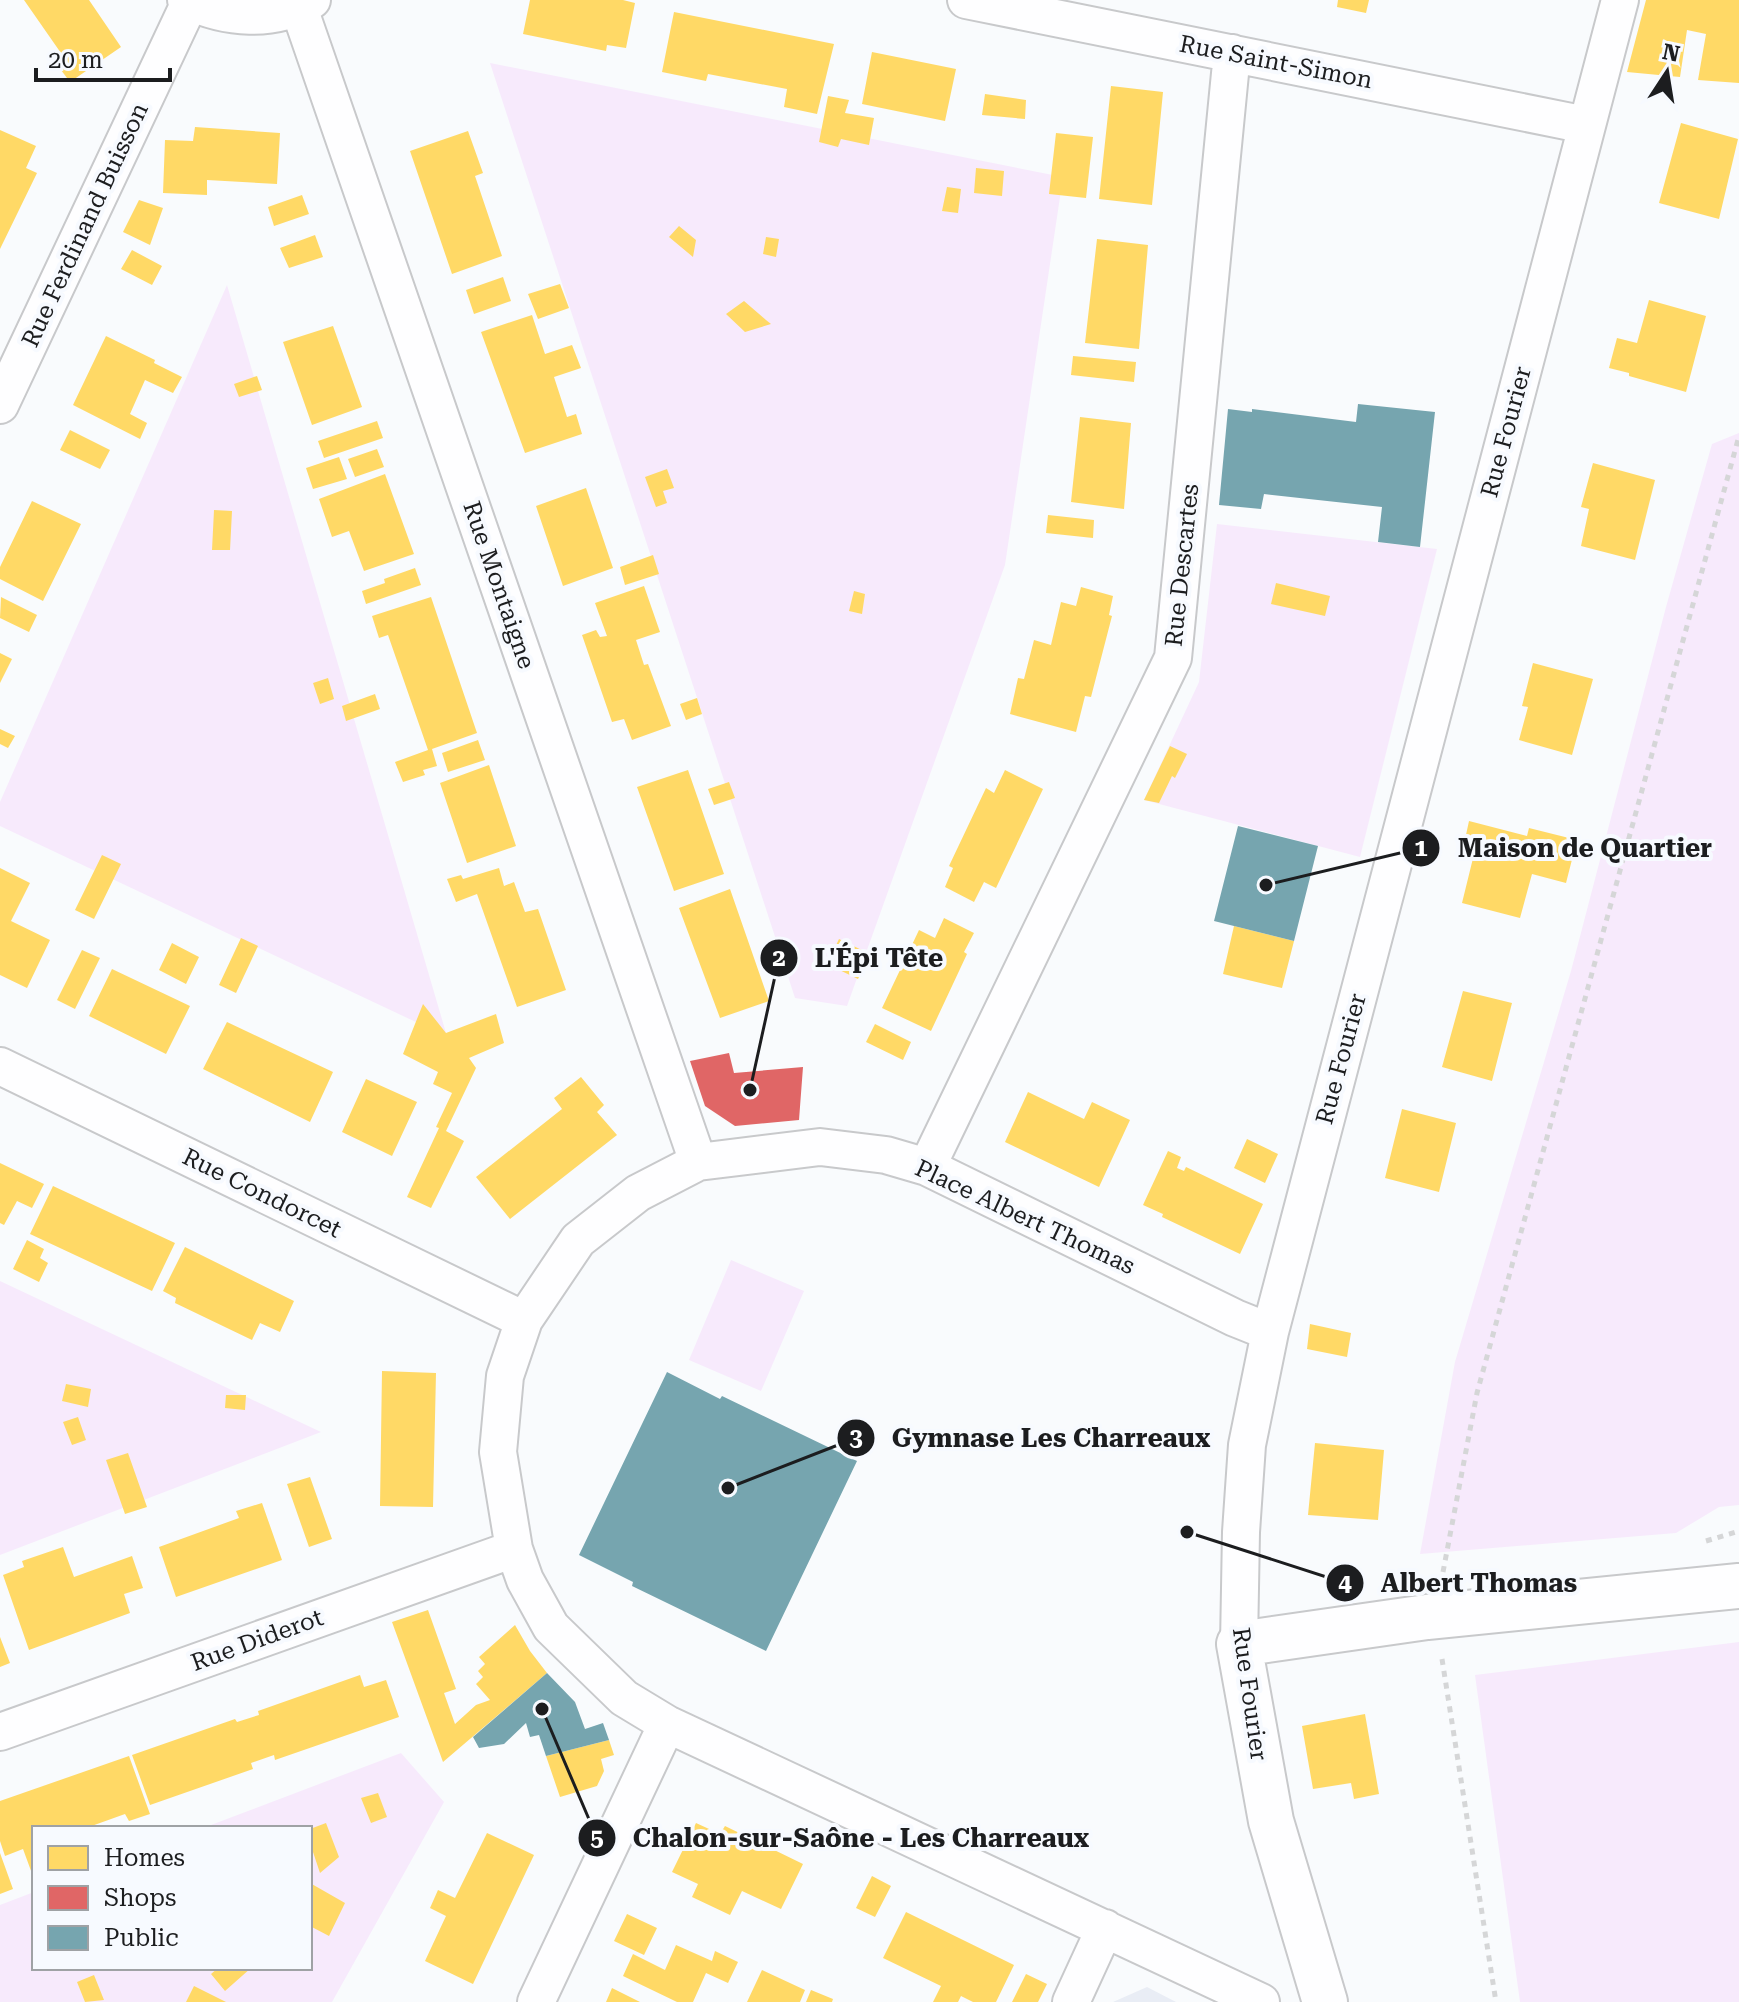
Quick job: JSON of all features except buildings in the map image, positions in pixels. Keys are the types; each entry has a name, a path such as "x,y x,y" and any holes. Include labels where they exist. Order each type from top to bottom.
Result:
{"main road":[{"path":"1239,1644 1427,1617 1739,1586"},
{"name":"Rue Fourier","path":"1239,1644 1271,1821 1325,2002"}],"street":[{"name":"Rue Saint-Simon","path":"966,0 1002,4 1586,125"},
{"name":"Rue Fourier","path":"1239,1644 1241,1532 1247,1445 1270,1332 1620,0"},
{"path":"188,1 219,13 266,16 305,4"},
{"name":"Rue Ferdinand Buisson","path":"0,405 188,1"},
{"name":"Rue Montaigne","path":"305,4 698,1162"},
{"name":"Rue Descartes","path":"927,1167 1173,658 1232,53"},
{"name":"Rue Condorcet","path":"0,1066 524,1320"},
{"name":"Place Albert Thomas","path":"1261,2002 667,1724 624,1698 551,1627 525,1580 514,1549 498,1452 505,1376 524,1320 578,1240 638,1193 698,1162 820,1147 886,1155 927,1167 1235,1318 1270,1332"},
{"name":"Rue Diderot","path":"0,1732 514,1549"},
{"path":"536,2002 667,1724"},
{"path":"1071,2002 1105,1928"}],"path":[{"path":"1443,1579 1477,1393 1739,436"},
{"path":"1701,1543 1739,1531"},
{"path":"1436,1653 1442,1659 1496,2002"}],"shaded area":[{"path":"490,63 1063,177 1005,565 847,1006 795,998"},
{"path":"227,285 446,1033 454,1040 0,826 0,802"},
{"path":"1739,433 1739,1505 1719,1507 1676,1533 1420,1554 1455,1362 1571,971 1712,444"},
{"path":"1217,524 1437,549 1360,857 1144,800 1199,682"},
{"path":"731,1260 804,1291 761,1391 689,1360"},
{"path":"0,1281 321,1432 0,1555"},
{"path":"1739,1642 1739,2002 1520,2002 1475,1675"},
{"path":"401,1753 444,1802 332,2002 0,2002 0,1905 32,1893 32,1970 312,1970 312,1826 208,1826"},
{"path":"1147,1987 1176,2002 1113,2002"}],"place":[{"name":"Maison de Quartier","path":"1266,885"},
{"name":"L'Épi Tête","path":"750,1090"},
{"name":"Gymnase Les Charreaux","path":"728,1488"},
{"name":"Albert Thomas","path":"1187,1532"},
{"name":"Chalon-sur-Saône - Les Charreaux","path":"542,1709"}]}
